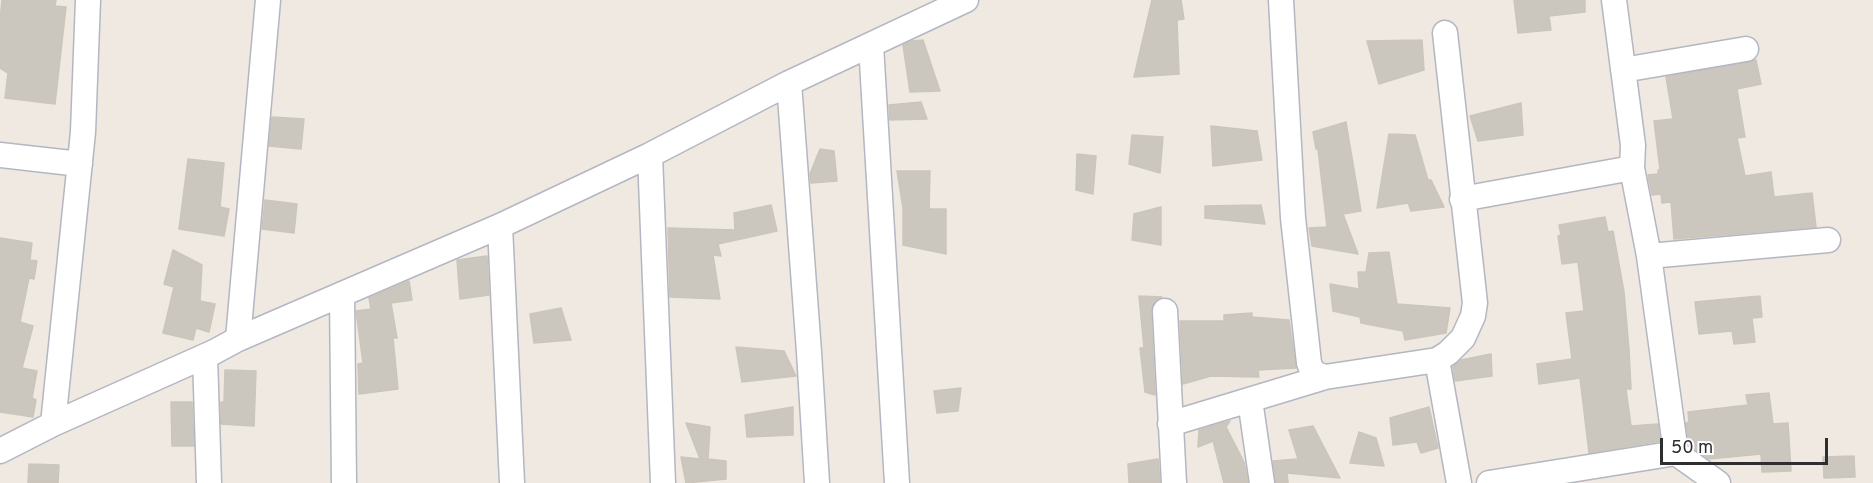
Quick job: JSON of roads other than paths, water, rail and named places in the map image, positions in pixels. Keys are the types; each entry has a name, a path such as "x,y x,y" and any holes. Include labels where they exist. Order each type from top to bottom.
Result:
{"street":[{"path":"53,424 83,132 88,0"},
{"path":"238,339 268,0"},
{"path":"0,451 53,424 205,357 238,339 500,226 650,155 789,83 966,0"},
{"path":"1281,0 1293,218 1309,363 1313,373 1325,377"},
{"path":"1614,0 1633,145 1632,168 1649,256 1676,453"},
{"path":"1170,424 1325,377 1437,360 1463,338 1473,316 1475,303 1444,33"},
{"path":"872,45 897,483"},
{"path":"1623,70 1746,49"},
{"path":"789,83 817,483"},
{"path":"0,154 80,164"},
{"path":"650,155 663,483"},
{"path":"1462,199 1632,168"},
{"path":"500,226 512,483"},
{"path":"1649,256 1828,240"},
{"path":"342,294 344,483"},
{"path":"1166,311 1174,483"},
{"path":"205,357 209,483"},
{"path":"1437,360 1459,483"},
{"path":"1250,400 1262,483"},
{"path":"1489,483 1676,453 1718,483"}]}
